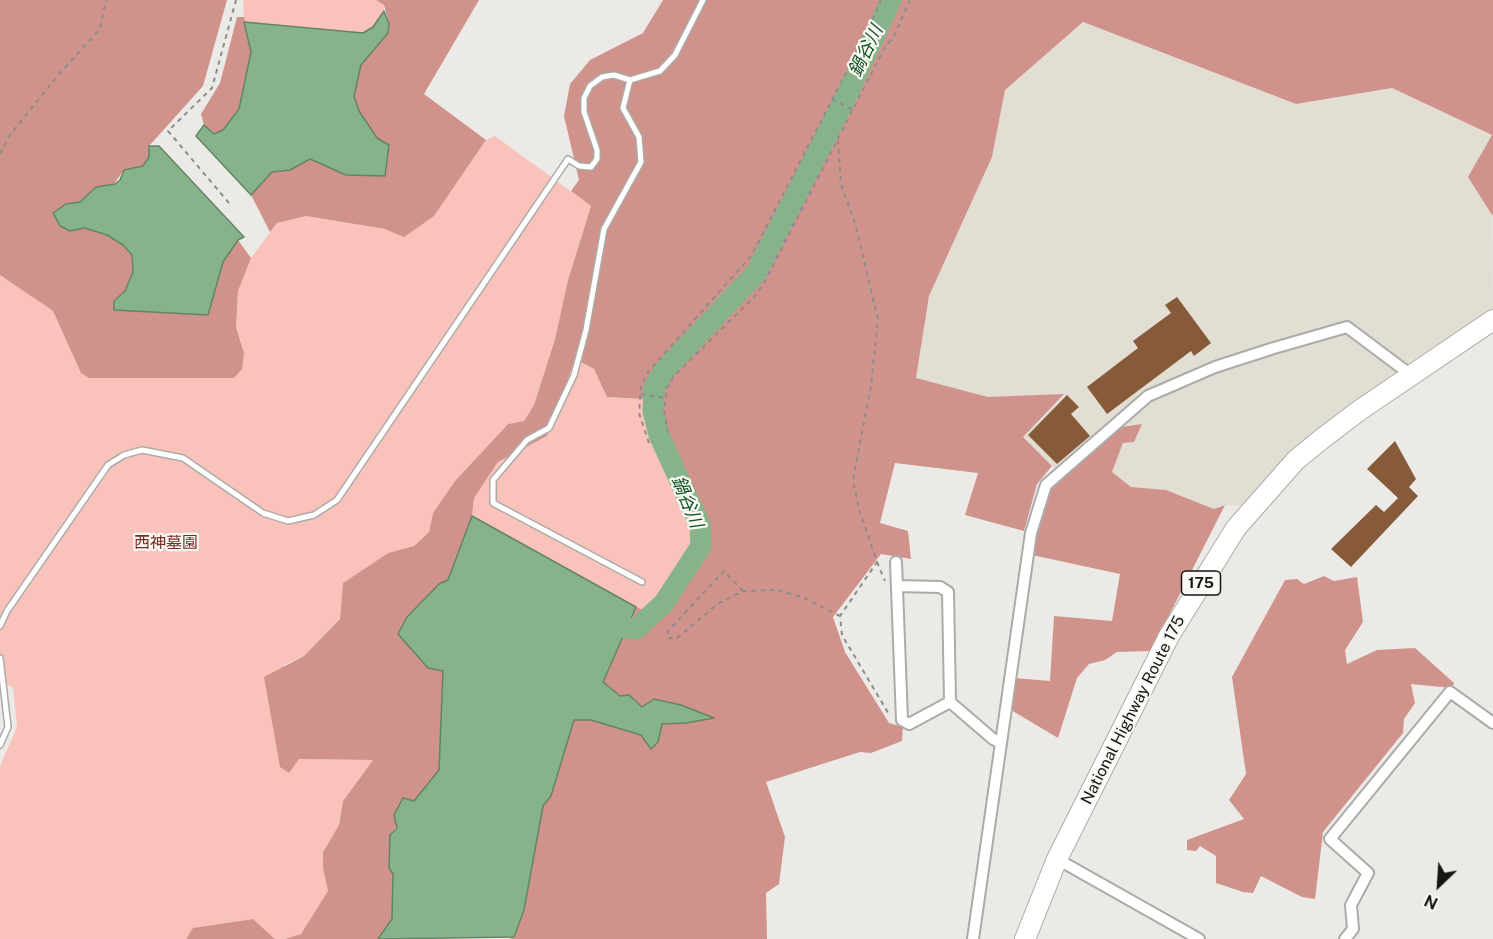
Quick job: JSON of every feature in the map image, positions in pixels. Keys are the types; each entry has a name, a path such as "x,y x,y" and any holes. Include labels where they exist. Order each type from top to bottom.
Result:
{"highway":[{"name":"National Highway Route 175","path":"1025,939 1057,859 1169,636 1236,528 1296,460 1359,410 1493,320"}],"street":[{"path":"973,939 1031,533 1046,485 1059,471 1148,396 1215,367 1347,327 1411,375"},
{"path":"896,562 902,720 909,724 950,702"},
{"path":"897,586 940,587 948,592 950,702 993,740 1001,742"},
{"path":"1345,939 1353,929 1351,905 1368,873 1330,839 1450,692 1493,723"},
{"path":"1057,859 1199,939"}],"lane":[{"path":"0,626 6,611 108,465 124,455 142,450 183,458 263,513 288,521 314,515 337,500 568,159 579,166 591,166 597,159 597,150 584,112 584,98 590,86 602,77 614,75 630,80 660,71 675,55 704,0"},
{"path":"630,80 623,108 639,137 641,162 603,229 586,330 574,375 549,428 527,440 493,480 493,503 642,582"},
{"path":"0,658 8,727 0,745"}],"path":[{"path":"0,154 10,135 60,73 100,29 106,0"},
{"path":"229,203 168,131 212,88 236,0"},
{"path":"649,443 639,412 641,394 648,372 751,256 881,0"},
{"path":"668,432 664,398 674,376 764,283 884,49 894,36 910,0"},
{"path":"832,99 853,110"},
{"path":"838,140 841,184 855,223 878,319 871,386 853,480 859,509 877,562 840,616 842,635 892,719 902,720"},
{"path":"641,394 664,398"},
{"path":"743,591 724,571 669,631 668,638 676,639 719,603 743,591 777,590 802,597 840,616"}],"shaded area":[{"path":"0,0 227,0 203,86 149,146 149,157 143,166 124,170 114,184 96,187 80,202 67,204 63,208 70,231 85,228 107,235 123,245 132,255 133,272 125,291 114,301 114,310 208,315 223,262 238,240 251,258 238,291 236,327 244,353 242,369 234,378 89,378 81,373 53,311 0,275"},
{"path":"376,0 479,0 424,94 486,140 434,216 404,237 385,229 306,216 277,223 270,232 251,195 272,172 290,170 311,159 346,175 389,145 377,138 359,111 354,96 361,65 389,24 384,5"},
{"path":"663,0 1493,0 1493,213 1492,215 1468,177 1492,135 1392,88 1296,104 1083,22 1005,90 992,157 929,296 916,378 988,397 1064,394 1023,437 1052,466 1037,484 1024,531 965,515 978,473 895,463 880,523 908,531 911,559 881,554 833,617 845,652 889,723 903,727 902,741 871,753 860,752 766,782 785,837 779,884 766,893 767,939 509,939 514,937 524,910 543,806 551,795 574,720 591,720 641,735 651,748 658,742 662,724 686,723 642,707 629,695 620,697 603,683 636,607 660,616 703,550 704,525 662,434 660,400 607,397 594,369 575,359 547,436 498,462 474,498 472,516 448,580 439,584 407,617 398,634 443,671 439,770 390,835 389,868 393,874 394,899 392,920 378,939 285,939 301,934 328,891 323,868 323,852 339,825 343,801 373,760 299,759 289,773 280,767 264,677 304,656 340,619 343,583 388,553 414,546 429,532 433,513 455,481 508,424 524,421 534,405 555,339 568,280 591,206 571,191 579,180 564,116 570,84 590,60 643,33"},
{"path":"384,11 389,24 388,33 361,65 354,96 359,111 377,138 389,145 385,176 346,175 310,159 290,170 272,172 251,195 196,136 204,125 214,134 223,130 239,109 251,52 244,22 363,33 373,27"},
{"path":"237,17 244,17 251,52 239,109 223,130 214,134 204,125 201,114 220,83"},
{"path":"1082,22 1296,104 1392,88 1492,135 1493,312 1406,365 1308,436 1242,506 1225,505 1214,509 1166,490 1131,487 1112,472 1123,442 1134,442 1142,424 1059,476 1052,466 1022,437 1063,394 988,397 916,379 929,296 992,157 1005,90"},
{"path":"149,146 159,146 244,237 238,240 223,262 208,315 114,310 114,301 125,291 133,272 132,255 123,245 107,235 85,228 70,231 60,226 53,213 66,204 80,202 96,187 115,184 120,180 124,170 143,166 149,157"},
{"path":"1142,424 1134,442 1123,443 1112,472 1131,487 1166,490 1214,509 1225,505 1151,651 1117,652 1105,660 1089,664 1077,678 1058,738 1011,710 1014,678 1050,681 1054,616 1112,621 1120,574 1032,555 1041,502 1050,487 1114,428"},
{"path":"472,516 636,607 603,682 620,696 629,695 642,707 654,699 681,705 714,718 662,724 658,742 651,749 641,735 591,720 574,720 551,796 543,806 524,910 514,937 378,939 392,919 393,874 389,868 390,835 397,828 394,815 403,798 414,801 439,770 443,671 428,668 398,634 407,617 439,584 448,580"},
{"path":"1324,576 1334,581 1357,577 1363,622 1345,650 1347,664 1377,650 1415,648 1454,683 1452,688 1411,684 1415,703 1404,719 1403,733 1323,832 1315,899 1302,897 1261,876 1253,893 1243,892 1216,883 1216,856 1200,846 1196,851 1187,850 1187,840 1244,819 1229,800 1246,774 1232,677 1285,580 1297,579 1304,584"},
{"path":"253,919 275,939 186,939 193,928"}],"green space":[{"path":"243,0 376,0 384,5 384,11 374,27 363,33 244,22"},
{"name":"西神墓園","path":"495,136 591,206 568,280 555,339 534,405 524,421 508,424 455,481 433,513 429,532 414,546 388,553 343,583 340,619 304,656 284,665 299,759 373,760 343,801 339,825 323,852 323,868 329,891 301,934 285,939 275,939 253,919 194,928 186,939 0,939 0,766 17,727 13,688 0,680 0,275 53,311 81,372 234,378 244,353 236,327 238,291 248,262 277,223 306,216 385,229 434,216 486,140"},
{"path":"575,359 594,369 607,397 660,400 662,434 704,525 703,550 659,616 636,607 472,516 474,498 498,462 547,436"}],"building":[{"path":"1177,297 1211,343 1194,356 1191,351 1107,414 1087,387 1138,348 1133,341 1171,313 1165,305"},
{"path":"1067,395 1079,407 1071,414 1090,436 1057,464 1028,435"},
{"path":"1395,441 1416,479 1409,487 1418,496 1351,567 1331,549 1376,505 1384,512 1398,498 1367,469"}],"waterway":[{"name":"鍋谷川","path":"598,624 636,629 664,603 701,546 700,525 659,435 653,411 654,389 663,372 756,273 846,97 891,0"}]}
